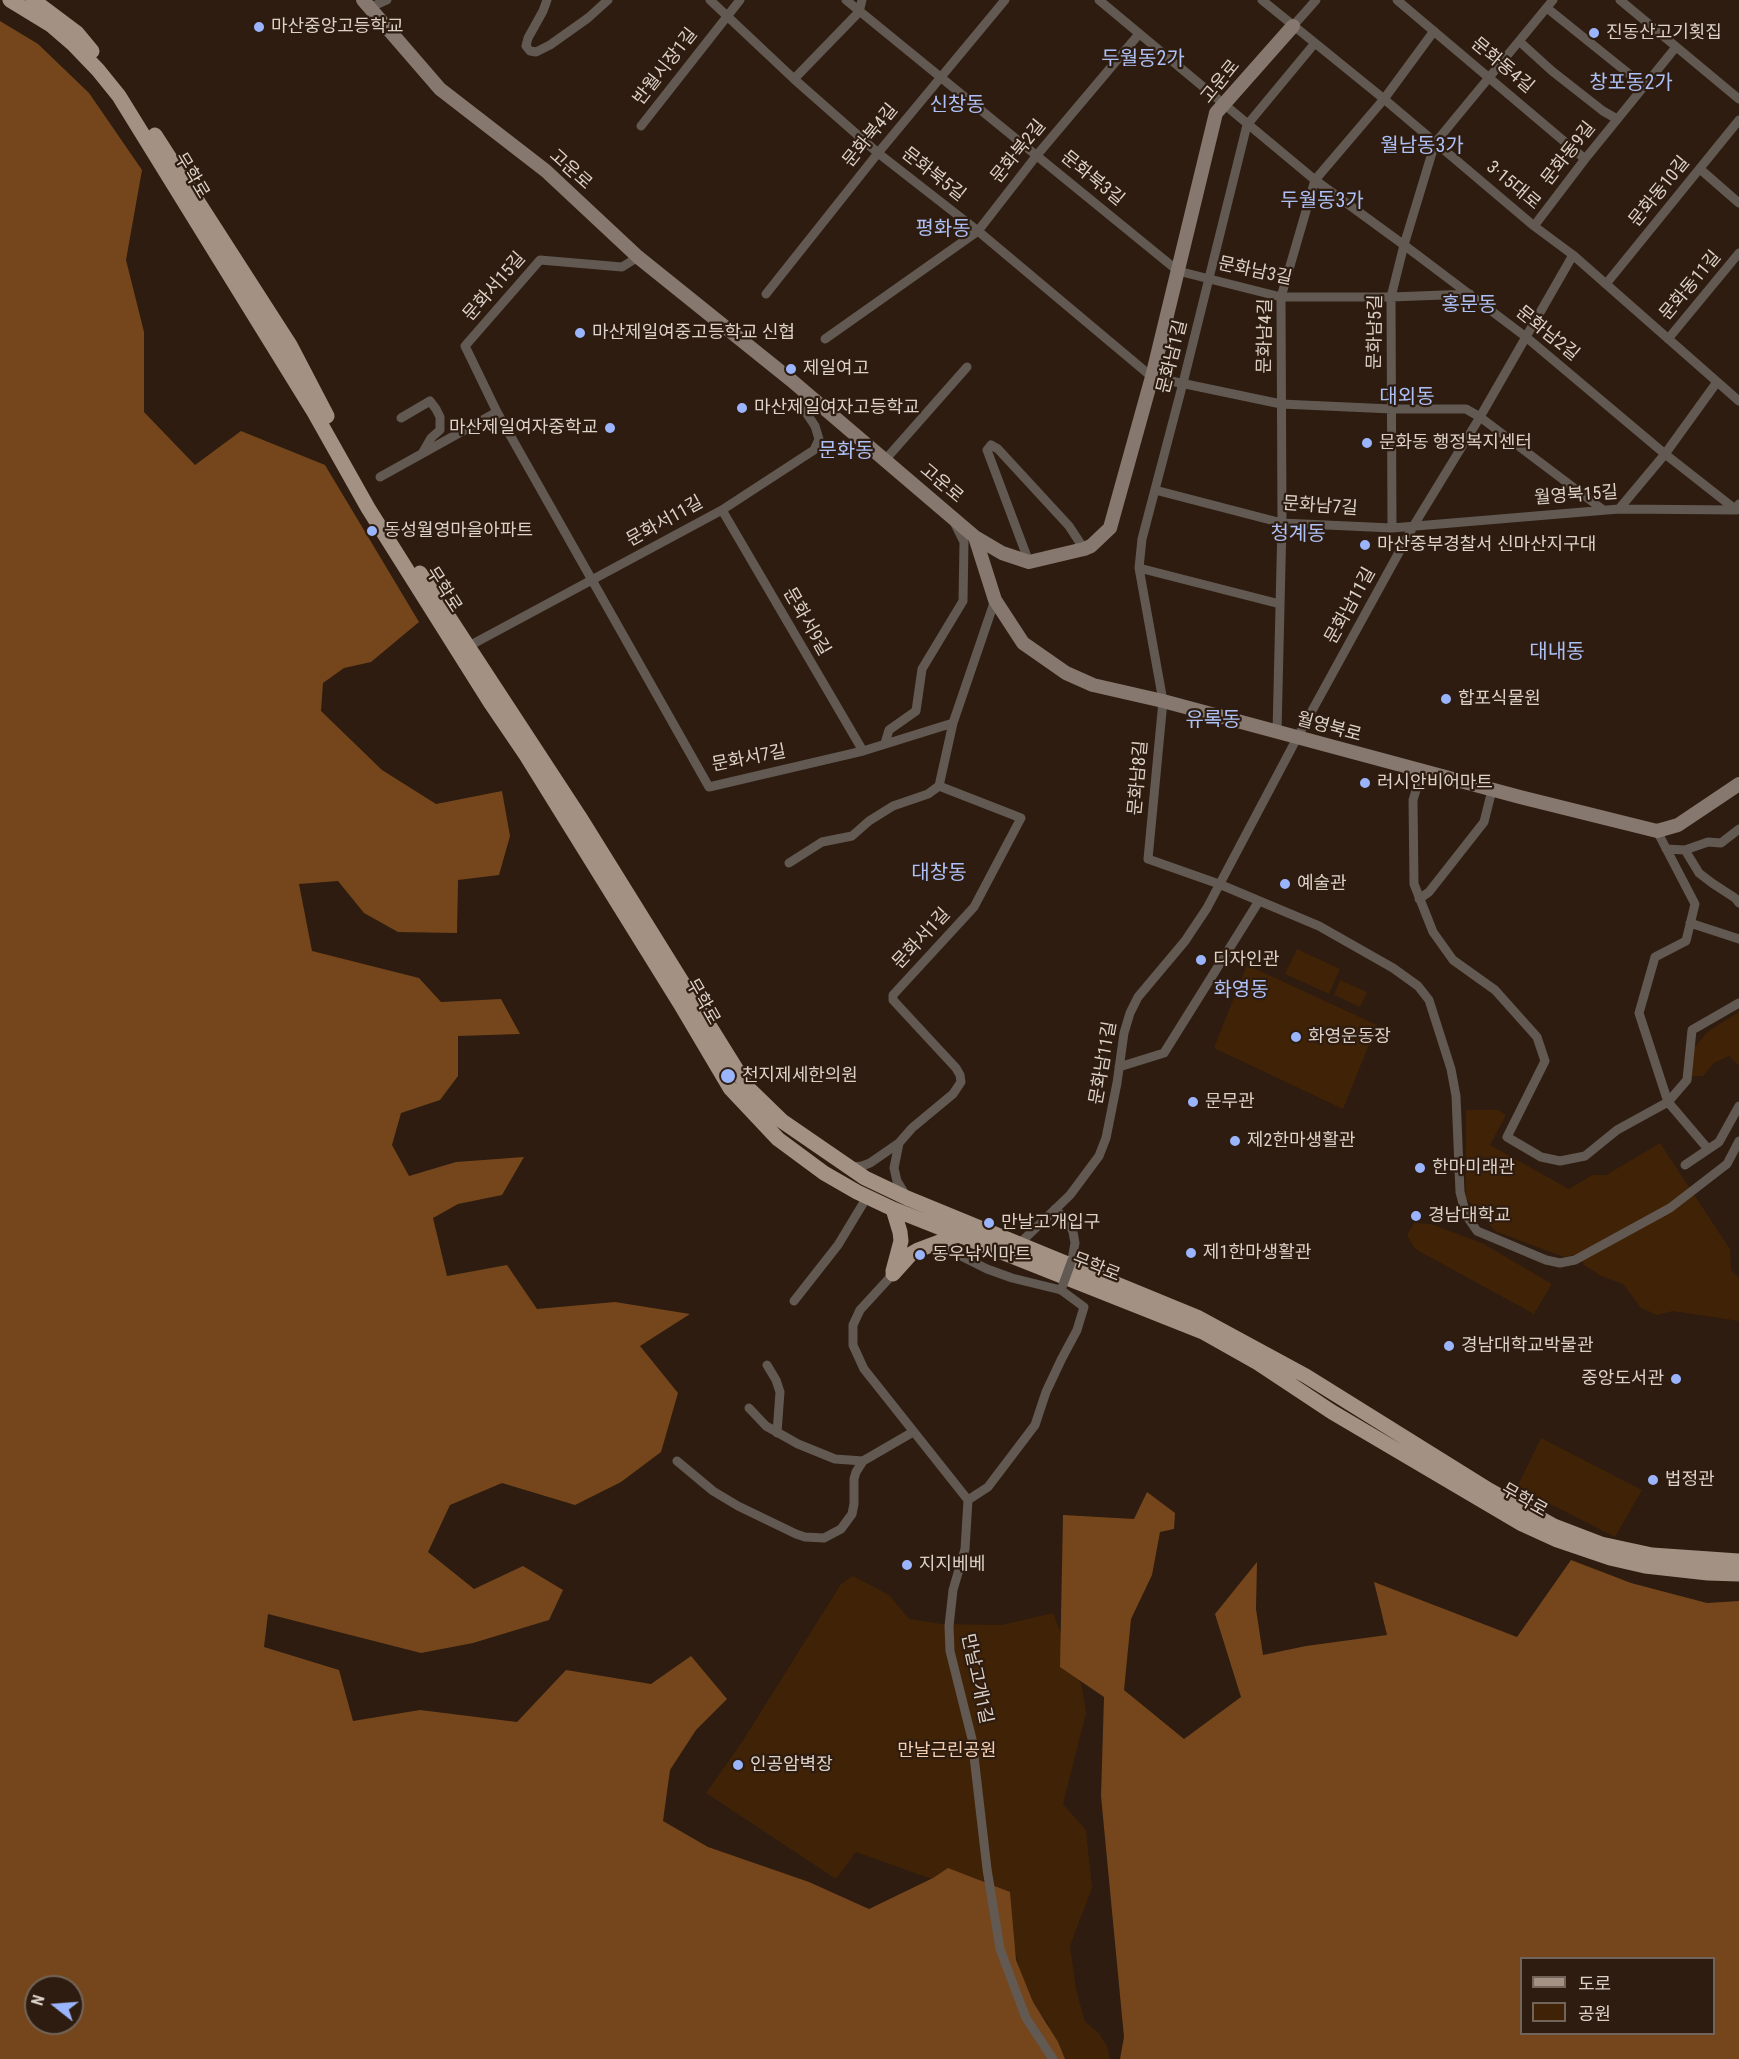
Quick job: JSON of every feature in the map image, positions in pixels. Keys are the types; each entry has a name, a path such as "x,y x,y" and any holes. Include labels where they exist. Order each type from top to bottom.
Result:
{"main road":[{"name":"무학로","path":"10,0 51,25 73,44 98,70 141,130 180,198 240,290 314,412 368,508 526,755 730,1088 778,1139 824,1173 893,1209 1203,1332 1514,1519 1557,1540 1610,1558 1645,1566 1739,1574"},
{"name":"무학로","path":"33,0 77,33 133,101 290,345 376,509 469,646 579,816 748,1088 782,1121 865,1178 908,1198 1199,1318 1306,1376 1489,1490 1554,1526 1601,1544 1652,1555 1739,1561"},
{"name":"고운로","path":"366,4 440,88 546,171 638,257 804,391 975,537 1002,553 1029,562 1084,549 1091,546 1110,528 1152,377 1216,113 1226,107 1293,26"},
{"name":"월영북로","path":"975,537 996,600 1023,643 1066,673 1093,686 1163,701 1492,790 1657,831"},
{"path":"1657,831 1678,825 1739,784"},
{"path":"892,1274 901,1241 893,1209"},
{"path":"892,1274 912,1254 926,1246 958,1235"}],"street":[{"path":"366,4 387,0"},
{"path":"547,0 528,38 526,46 530,51 536,52 550,45 588,18 608,0"},
{"name":"문화북5길","path":"710,0 794,79 878,153 978,231 1152,377"},
{"name":"반월시장1길","path":"641,126 740,0"},
{"name":"문화북3길","path":"846,0 1178,271"},
{"path":"794,79 859,12 862,0"},
{"name":"문화북4길","path":"766,294 878,153 1005,0"},
{"name":"문화남2길","path":"1099,0 1315,180 1526,337 1665,454 1738,508"},
{"name":"3·15대로","path":"1262,0 1384,99 1534,226 1573,255 1717,382 1737,395"},
{"path":"1293,26 1317,0"},
{"name":"문화동4길","path":"1397,0 1585,159"},
{"path":"1620,0 1739,99"},
{"path":"1435,143 1550,4 1644,86"},
{"name":"문화남4길","path":"1277,732 1282,523 1281,297 1315,180 1384,99 1434,31"},
{"name":"문화북2길","path":"825,339 978,231 1037,155 1139,34"},
{"path":"1519,41 1552,71 1603,111 1617,119"},
{"name":"문화남1길","path":"1163,701 1139,568 1142,539 1184,383 1247,125 1315,43"},
{"name":"문화동9길","path":"1534,226 1676,47"},
{"name":"문화동10길","path":"1606,284 1739,120"},
{"name":"문화남5길","path":"1392,528 1391,297 1435,143"},
{"path":"1700,169 1739,203"},
{"name":"문화동11길","path":"1668,339 1739,253"},
{"name":"문화남11길","path":"1019,1244 1070,1195 1099,1156 1106,1138 1124,1033 1138,997 1185,941 1207,908 1414,525 1480,417 1573,255"},
{"name":"문화서15길","path":"593,581 497,412 465,346 540,260 622,267 638,257"},
{"name":"문화남3길","path":"1178,271 1281,297 1470,294"},
{"path":"885,460 968,367"},
{"path":"1152,377 1281,404 1392,409 1466,409 1480,417 1602,509"},
{"path":"1619,508 1665,454 1717,382"},
{"name":"문화서11길","path":"469,646 722,510 814,450 819,439 815,426 801,405 804,391"},
{"path":"401,418 430,401 436,409 440,417 440,430 431,438 422,454"},
{"path":"380,477 497,412"},
{"path":"1029,562 987,450 992,445 1069,526 1084,549"},
{"name":"문화남7길","path":"1155,490 1282,523 1392,528 1414,525"},
{"name":"월영북15길","path":"1414,525 1619,508 1738,508"},
{"name":"문화서9길","path":"722,510 863,751"},
{"path":"885,743 889,730 916,711 922,669 963,601 964,542 951,516"},
{"path":"1139,568 1280,604"},
{"name":"문화서7길","path":"593,581 710,787 863,751 953,723"},
{"path":"789,863 822,842 852,836 869,821 893,806 928,794 939,786 953,723 996,600"},
{"name":"문화남8길","path":"1163,701 1148,859 1219,884"},
{"path":"1422,771 1413,800 1414,884 1419,899 1433,932 1452,960 1495,990 1537,1037 1545,1061 1507,1137 1541,1157 1560,1161 1585,1156 1617,1130 1668,1101 1687,1080 1692,1030 1739,1003"},
{"name":"문화서1길","path":"848,1166 862,1166 899,1143 912,1128 954,1094 961,1085 959,1072 934,1042 893,1000 893,995 974,907 1021,818 939,786"},
{"path":"1419,899 1429,892 1484,822 1492,790"},
{"path":"1666,849 1685,850 1708,842 1721,843 1739,829"},
{"path":"1657,831 1695,904 1686,941 1655,957 1639,1013 1668,1101 1708,1149"},
{"path":"1685,850 1699,873 1739,903"},
{"path":"1219,884 1319,926 1393,968 1418,986 1429,999 1451,1069 1456,1096 1460,1192 1466,1215 1477,1231 1546,1260 1560,1263 1575,1260 1670,1208 1727,1164 1739,1141"},
{"path":"1119,1067 1164,1053 1259,901"},
{"path":"1690,923 1739,939"},
{"path":"1685,1164 1719,1142 1739,1106"},
{"path":"899,1143 895,1159 896,1178 908,1198"},
{"path":"794,1302 838,1245 867,1197"},
{"path":"1055,1209 1069,1223 1074,1243 1072,1260 1061,1290"},
{"path":"892,1274 860,1310 853,1325 853,1345 864,1369 968,1500 988,1487 1035,1425 1046,1392 1077,1330 1084,1307 1061,1290 1012,1278 957,1254 923,1221"},
{"path":"767,1365 780,1392 777,1433"},
{"path":"749,1408 766,1426 777,1433 835,1459 863,1461"},
{"path":"677,1461 713,1491 738,1506 796,1534 814,1539 833,1535 847,1522 854,1504 856,1472 863,1461 913,1432"},
{"name":"만날고개1길","path":"968,1500 965,1549 953,1590 949,1626 950,1651 972,1739 987,1869 1000,1949 1026,2018 1053,2059"}],"green space":[{"path":"1297,949 1340,969 1329,994 1285,974"},
{"name":"화영운동장","path":"1247,965 1377,1025 1343,1109 1214,1048"},
{"path":"1340,980 1367,992 1360,1007 1334,995"},
{"path":"1739,1012 1739,1066 1729,1056 1714,1063 1703,1076 1692,1076 1694,1048 1707,1032"},
{"path":"1466,1110 1498,1110 1506,1115 1490,1145 1569,1189 1592,1175 1606,1175 1660,1143 1730,1249 1731,1270 1739,1278 1739,1321 1673,1311 1657,1315 1641,1308 1623,1284 1601,1276 1584,1265 1578,1254 1564,1257 1495,1231 1466,1198"},
{"path":"1414,1223 1431,1224 1484,1244 1552,1284 1534,1314 1415,1249 1407,1235"},
{"path":"1541,1438 1642,1490 1615,1537 1517,1487"},
{"name":"만날근린공원","path":"853,1576 889,1595 909,1619 942,1624 1002,1625 1053,1613 1082,1687 1086,1713 1063,1804 1086,1830 1092,1888 1070,1946 1076,1989 1085,2022 1098,2032 1107,2046 1110,2059 1057,2059 1048,2023 1025,1995 1004,1900 940,1882 856,1852 836,1879 706,1793 742,1742 841,1584"}],"shaded area":[{"path":"0,21 38,44 89,93 142,170 126,260 144,332 144,412 195,465 241,431 325,465 419,622 371,662 344,668 323,683 321,711 382,770 436,804 502,791 510,836 499,875 458,880 457,933 398,932 364,913 338,881 299,884 312,951 419,978 441,1002 501,999 520,1034 458,1036 458,1076 440,1100 401,1113 392,1145 409,1176 456,1162 524,1157 502,1195 458,1204 433,1218 447,1276 507,1265 537,1309 615,1302 690,1314 640,1346 678,1393 661,1452 621,1482 575,1505 502,1483 450,1505 428,1552 474,1589 523,1566 563,1590 549,1620 473,1643 421,1653 268,1614 264,1647 339,1670 353,1721 420,1710 517,1722 566,1670 651,1684 691,1656 727,1699 696,1730 670,1770 663,1821 708,1847 809,1882 869,1909 933,1878 948,1868 1010,1892 1016,1960 1033,2002 1058,2042 1065,2059 0,2059"},
{"path":"1147,1492 1175,1513 1174,1529 1160,1532 1152,1575 1131,1619 1124,1690 1184,1739 1241,1697 1215,1614 1257,1562 1256,1609 1263,1655 1306,1646 1387,1635 1374,1582 1517,1637 1571,1560 1631,1583 1707,1603 1739,1601 1739,2059 1120,2059 1124,2037 1101,1796 1104,1697 1060,1667 1063,1515 1134,1519"}],"place":[{"name":"마산중앙고등학교","path":"259,27"},
{"name":"진동산고기횟집","path":"1594,33"},
{"name":"마산제일여중고등학교 신협","path":"580,333"},
{"name":"제일여고","path":"791,369"},
{"name":"마산제일여자고등학교","path":"742,408"},
{"name":"마산제일여자중학교","path":"610,428"},
{"name":"문화동 행정복지센터","path":"1367,443"},
{"name":"동성월영마을아파트","path":"372,531"},
{"name":"마산중부경찰서 신마산지구대","path":"1365,545"},
{"name":"합포식물원","path":"1446,699"},
{"name":"러시안비어마트","path":"1365,783"},
{"name":"예술관","path":"1285,884"},
{"name":"디자인관","path":"1201,960"},
{"name":"화영운동장","path":"1296,1037"},
{"name":"천지제세한의원","path":"728,1076"},
{"name":"문무관","path":"1193,1102"},
{"name":"제2한마생활관","path":"1235,1141"},
{"name":"한마미래관","path":"1420,1168"},
{"name":"경남대학교","path":"1416,1216"},
{"name":"만날고개입구","path":"989,1223"},
{"name":"제1한마생활관","path":"1191,1253"},
{"name":"동우낚시마트","path":"920,1255"},
{"name":"경남대학교박물관","path":"1449,1346"},
{"name":"중앙도서관","path":"1676,1379"},
{"name":"법정관","path":"1653,1480"},
{"name":"지지베베","path":"907,1565"},
{"name":"인공암벽장","path":"738,1765"}],"district":[{"name":"두월동2가","path":"1143,60"},
{"name":"창포동2가","path":"1631,84"},
{"name":"신창동","path":"957,106"},
{"name":"월남동3가","path":"1422,147"},
{"name":"두월동3가","path":"1322,202"},
{"name":"평화동","path":"943,230"},
{"name":"홍문동","path":"1469,306"},
{"name":"대외동","path":"1407,398"},
{"name":"문화동","path":"846,452"},
{"name":"청계동","path":"1298,535"},
{"name":"대내동","path":"1557,653"},
{"name":"유록동","path":"1213,721"},
{"name":"대창동","path":"939,874"},
{"name":"화영동","path":"1241,991"}]}
